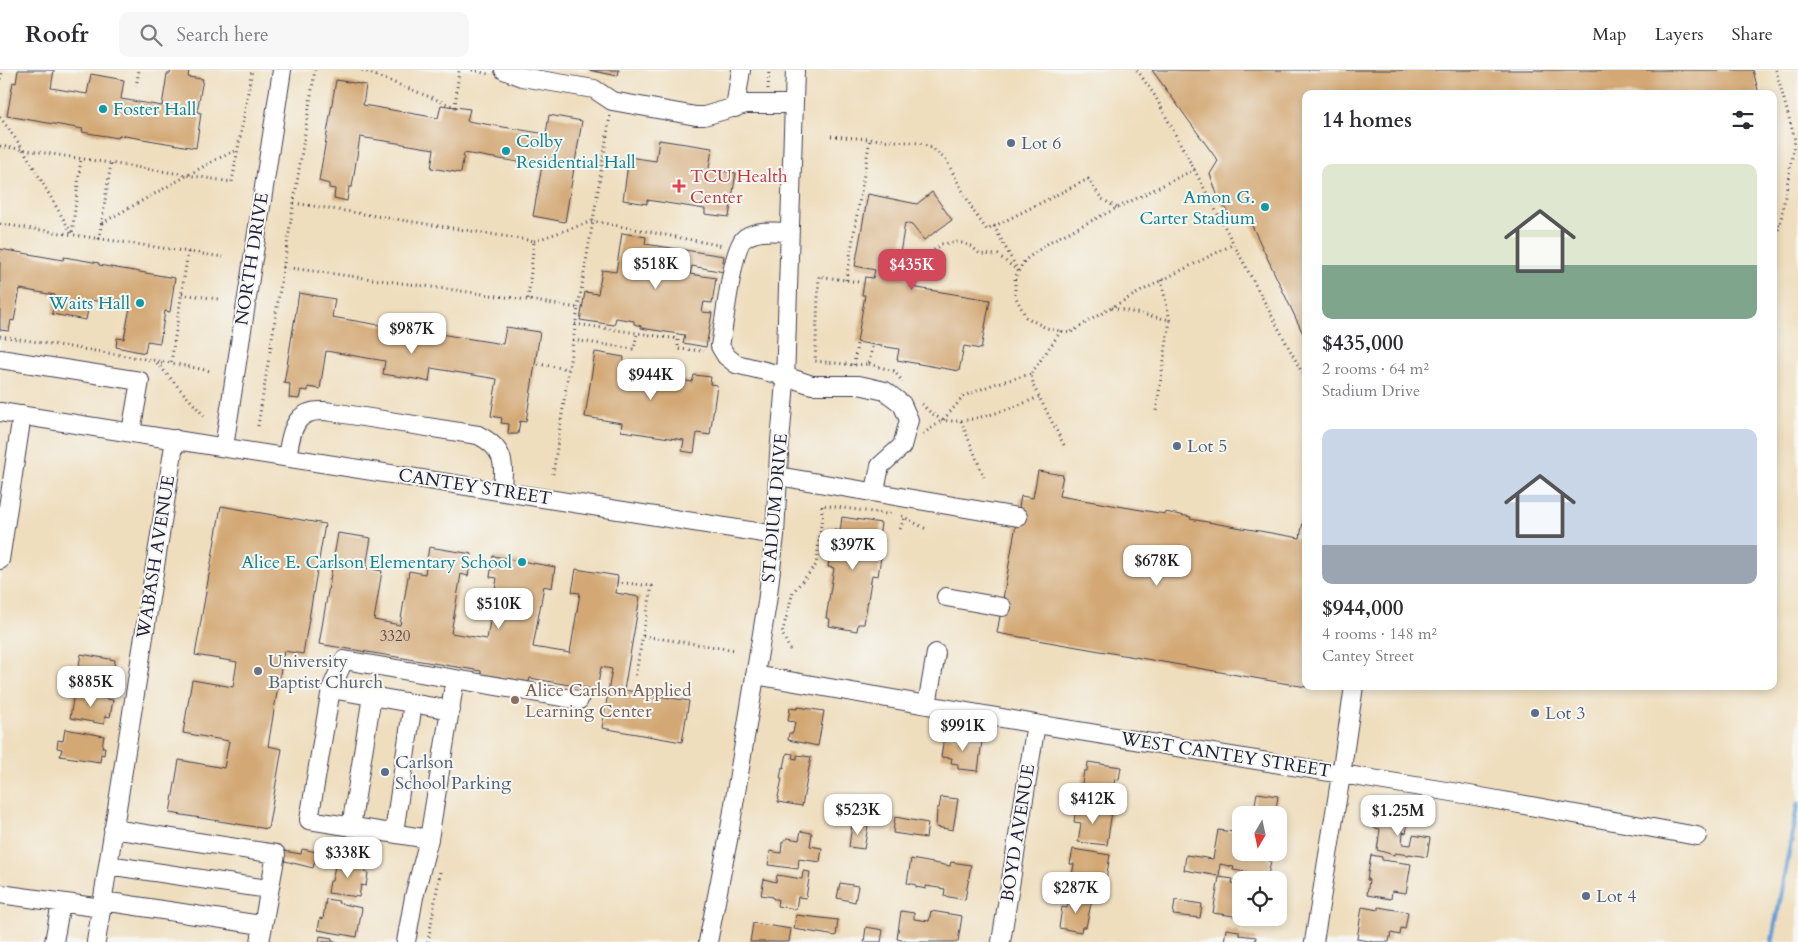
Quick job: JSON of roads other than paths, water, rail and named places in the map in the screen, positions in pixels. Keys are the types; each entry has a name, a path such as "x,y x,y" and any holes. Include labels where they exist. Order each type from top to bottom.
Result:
{"street":[{"path":"504,70 522,77 594,89 611,107 704,116 746,104 794,104"},
{"path":"735,108 741,70"},
{"name":"STADIUM DRIVE","path":"708,942 729,835 767,603 775,535 785,376 795,70"},
{"name":"NORTH DRIVE","path":"224,447 281,72"},
{"path":"790,232 757,232 743,239 736,253 720,346 726,356 736,364 812,384 859,385 885,391 902,404 909,420 902,446 880,466 875,491"},
{"path":"0,359 140,381 131,432"},
{"path":"287,457 294,424 306,413 314,410 478,435 497,449 502,460 504,472 501,491"},
{"path":"0,412 175,440"},
{"path":"0,560 22,415"},
{"name":"CANTEY STREET","path":"175,440 775,535"},
{"name":"WABASH AVENUE","path":"98,942 113,829 175,440"},
{"path":"778,476 875,491 1018,517"},
{"path":"946,597 1002,607"},
{"path":"927,705 936,653"},
{"path":"429,839 309,820 331,689 344,660 579,700"},
{"name":"WEST CANTEY STREET","path":"755,675 1036,724 1464,794 1697,836"},
{"path":"406,942 414,897 429,839 456,680"},
{"path":"331,689 451,710"},
{"path":"1314,942 1342,774 1353,690"},
{"path":"351,826 372,696"},
{"path":"394,834 413,703"},
{"name":"BOYD AVENUE","path":"1001,942 1036,724"},
{"path":"0,894 61,903 102,905 261,934 276,854 113,829"},
{"path":"108,865 268,890"},
{"path":"54,942 61,903"}],"waterway":[{"path":"1772,942 1798,804"}],"place":[{"name":"Foster Hall","path":"103,109"},
{"name":"Lot 6","path":"1011,143"},
{"name":"Colby Residential Hall","path":"506,151"},
{"name":"TCU Health Center","path":"679,186"},
{"name":"Amon G. Carter Stadium","path":"1265,207"},
{"name":"Waits Hall","path":"140,303"},
{"name":"Lot 5","path":"1177,446"},
{"name":"Alice E. Carlson Elementary School","path":"522,562"},
{"name":"University Baptist Church","path":"258,671"},
{"name":"Alice Carlson Applied Learning Center","path":"515,700"},
{"name":"Lot 3","path":"1535,713"},
{"name":"Carlson School Parking","path":"385,772"},
{"name":"Lot 4","path":"1586,896"}]}
